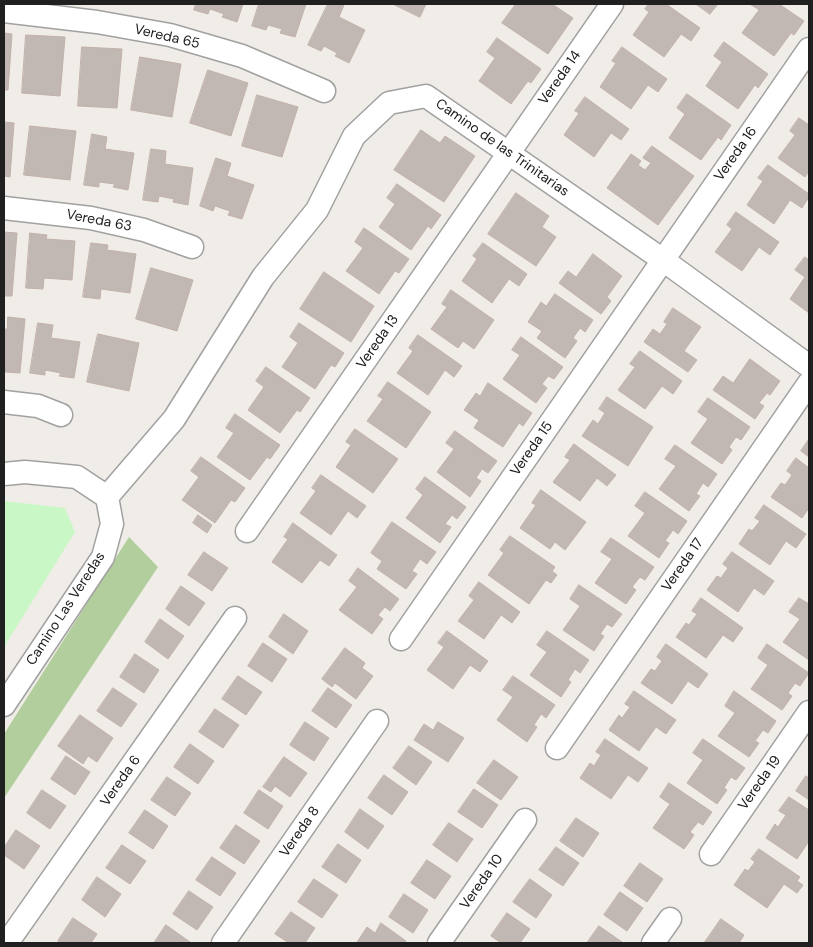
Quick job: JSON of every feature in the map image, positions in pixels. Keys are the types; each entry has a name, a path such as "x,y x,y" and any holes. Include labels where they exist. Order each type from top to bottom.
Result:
{"street":[{"name":"Vereda 14","path":"509,153 612,4"},
{"name":"Vereda 65","path":"4,11 97,22 170,35 242,56 324,91"},
{"name":"Vereda 16","path":"663,260 809,49"},
{"name":"Camino de las Trinitarias","path":"106,497 174,418 263,277 317,210 354,136 389,102 426,96 663,260 809,366"},
{"name":"Vereda 13","path":"247,530 509,153"},
{"name":"Vereda 63","path":"4,208 91,218 144,230 192,247"},
{"name":"Vereda 15","path":"401,639 663,260"},
{"name":"Vereda 17","path":"557,748 809,383"},
{"path":"4,402 38,406 61,415"},
{"path":"4,474 25,472 77,477 106,497"},
{"name":"Camino Las Veredas","path":"4,705 103,557 112,524 106,497"},
{"name":"Vereda 6","path":"6,943 235,618"},
{"name":"Vereda 19","path":"711,854 809,712"},
{"name":"Vereda 8","path":"223,943 378,721"},
{"name":"Vereda 10","path":"439,943 525,820"},
{"path":"654,943 670,919"}],"green space":[{"path":"4,501 65,508 75,532 4,647"},
{"path":"129,537 158,567 4,798 4,734"}],"building":[{"path":"196,4 243,4 237,22 222,17 224,14 210,9 208,14 194,10"},
{"path":"259,4 306,4 295,37 280,33 282,29 268,25 266,30 252,26"},
{"path":"328,4 344,5 339,17 365,30 349,63 335,56 337,53 324,46 321,51 308,45"},
{"path":"393,4 426,4 420,17"},
{"path":"516,4 552,4 573,18 548,54 502,23"},
{"path":"649,4 666,4 700,28 691,41 681,34 664,57 633,35 649,12 645,9"},
{"path":"696,4 718,4 710,14"},
{"path":"750,4 779,4 804,21 794,35 791,33 774,56 742,33 759,10"},
{"path":"4,33 12,34 8,90 4,90"},
{"path":"26,35 65,37 60,96 22,93"},
{"path":"497,38 541,69 531,83 528,81 511,104 479,81 495,58 487,52"},
{"path":"724,42 768,74 758,88 755,85 738,109 706,86 722,62 714,56"},
{"path":"82,47 122,49 117,108 78,106"},
{"path":"622,47 667,79 658,92 648,85 631,109 600,87 616,63 612,61"},
{"path":"140,57 181,64 172,117 131,110"},
{"path":"208,70 248,83 231,136 190,123"},
{"path":"687,94 731,125 721,140 718,137 701,160 669,138 685,114 677,108"},
{"path":"257,95 298,107 282,157 242,146"},
{"path":"585,97 629,129 621,140 611,133 594,157 564,135 579,113 575,111"},
{"path":"799,118 809,125 809,171 805,177 778,158 795,135 790,131"},
{"path":"4,122 14,123 10,177 4,176"},
{"path":"30,126 76,131 70,180 24,175"},
{"path":"421,130 440,143 445,136 475,156 444,202 394,170"},
{"path":"92,134 107,137 105,149 134,153 128,190 113,187 115,184 99,182 99,187 84,185"},
{"path":"652,146 694,176 658,225 607,188 631,154 641,161 638,165 645,170 651,163 643,158"},
{"path":"151,149 166,151 165,164 193,168 188,205 173,202 174,199 159,196 158,202 143,200"},
{"path":"216,158 231,163 227,176 254,185 242,219 228,215 230,211 215,206 213,211 200,206"},
{"path":"768,165 809,194 802,208 790,200 774,224 747,205 763,181 758,178"},
{"path":"397,184 441,215 431,229 428,226 411,250 379,227 395,204 387,198"},
{"path":"516,193 549,216 542,227 556,237 536,266 488,234"},
{"path":"736,212 779,242 770,255 759,247 742,271 715,252 732,229 727,225"},
{"path":"364,228 409,259 399,273 395,271 379,294 346,271 363,248 355,242"},
{"path":"4,232 17,233 12,296 4,296"},
{"path":"30,233 47,235 46,239 75,241 72,280 44,278 43,289 26,288"},
{"path":"91,243 108,245 107,250 136,254 130,293 101,289 100,299 83,297"},
{"path":"483,243 527,274 519,286 509,279 492,303 462,281 477,259 473,256"},
{"path":"593,254 622,276 607,297 611,301 601,314 559,283 568,271 576,277"},
{"path":"805,257 809,260 809,313 790,299 805,277 795,270"},
{"path":"151,268 193,280 177,331 136,319"},
{"path":"324,272 374,306 351,342 300,309"},
{"path":"451,290 494,320 474,349 463,341 458,348 431,329 447,307 442,304"},
{"path":"555,294 593,320 585,332 580,328 573,338 577,341 565,358 537,338 542,331 528,322 541,302 546,306"},
{"path":"673,308 701,327 684,351 697,360 688,372 644,342 653,329 660,334 667,324 664,322"},
{"path":"8,317 25,319 20,373 5,372 4,329 7,329"},
{"path":"38,323 53,325 51,338 80,342 74,378 59,376 61,373 45,370 45,375 30,373"},
{"path":"299,323 344,353 335,367 331,365 315,389 282,367 298,343 290,337"},
{"path":"98,334 139,343 129,391 87,382"},
{"path":"418,335 462,366 454,377 445,370 428,395 397,373 413,351 409,348"},
{"path":"521,337 563,367 554,379 548,376 542,384 547,388 536,403 503,379 520,355 512,350"},
{"path":"640,351 682,381 673,394 662,386 645,409 618,390 635,367 630,364"},
{"path":"750,359 780,381 770,395 767,393 759,403 764,406 755,419 713,390 723,376 733,383"},
{"path":"266,367 310,398 300,412 297,410 280,433 248,410 264,387 256,381"},
{"path":"388,382 431,412 406,448 367,421 383,399 378,396"},
{"path":"488,383 532,413 523,426 519,423 503,447 474,428 479,420 464,410 476,393 480,396"},
{"path":"607,397 653,427 628,466 582,436 593,420 598,424 605,413 599,409"},
{"path":"708,398 750,427 741,440 736,437 729,447 732,450 722,464 691,443 708,419 698,412"},
{"path":"235,414 280,445 270,459 267,457 250,480 217,457 234,433 226,428"},
{"path":"355,429 398,459 373,493 336,467 351,445 346,442"},
{"path":"455,431 497,461 488,473 482,469 476,478 481,481 470,497 437,472 454,449 446,443"},
{"path":"809,439 809,457 801,451"},
{"path":"574,444 616,475 607,486 597,478 580,501 553,482 570,460 565,457"},
{"path":"675,445 717,474 708,487 703,483 696,494 700,496 689,511 659,489 676,466 665,459"},
{"path":"201,457 245,488 235,502 231,500 215,523 182,500 199,477 191,471"},
{"path":"796,458 809,468 809,508 802,518 771,497 781,483 785,485 792,475 787,471"},
{"path":"321,475 366,506 357,518 348,511 331,535 300,513 316,491 312,488"},
{"path":"425,477 466,507 457,519 452,515 445,524 451,527 440,543 406,518 423,495 416,489"},
{"path":"541,490 586,522 565,550 555,542 550,549 520,528 536,505 532,503"},
{"path":"645,492 687,521 678,534 673,530 665,541 669,543 659,558 628,536 645,513 635,506"},
{"path":"764,505 806,534 796,548 786,541 770,565 739,544 749,529 752,531 760,521 755,518"},
{"path":"198,515 212,525 207,533 193,523"},
{"path":"392,522 436,552 427,564 420,559 412,571 417,574 406,589 377,569 382,561 371,553"},
{"path":"293,523 337,555 329,566 320,560 302,583 272,562 288,539 284,537"},
{"path":"510,536 555,567 552,571 557,575 551,583 546,580 529,604 488,575 504,553 500,550"},
{"path":"611,538 654,567 645,580 640,577 632,587 636,590 626,604 595,583 612,559 601,552"},
{"path":"204,552 228,568 212,591 188,575"},
{"path":"732,552 774,581 764,595 754,588 738,612 707,590 717,576 721,578 728,568 723,564"},
{"path":"358,568 399,599 390,611 385,607 378,615 383,619 372,634 339,610 357,587 349,581"},
{"path":"479,582 520,612 512,623 501,615 484,639 458,621 474,600 469,596"},
{"path":"579,585 622,614 612,627 607,624 600,634 604,636 594,651 563,630 580,606 570,599"},
{"path":"181,586 205,603 189,626 166,609"},
{"path":"701,598 743,628 733,642 723,635 706,658 676,637 686,623 689,625 697,614 692,611"},
{"path":"799,598 809,604 809,660 783,642 800,619 789,612"},
{"path":"284,614 308,631 293,654 269,637"},
{"path":"160,619 184,636 168,659 145,642"},
{"path":"447,631 488,661 480,672 470,665 453,689 427,670 444,647 438,643"},
{"path":"547,631 589,660 580,673 575,669 568,680 571,682 561,697 530,675 547,652 537,645"},
{"path":"263,643 287,659 272,682 248,666"},
{"path":"666,644 708,674 698,688 688,681 672,704 641,683 651,669 655,671 662,661 657,657"},
{"path":"767,644 809,673 800,686 795,683 788,693 792,696 782,710 751,689 768,665 758,658"},
{"path":"345,648 365,663 362,668 373,676 356,699 335,683 332,687 322,679"},
{"path":"135,654 159,670 144,693 120,677"},
{"path":"238,676 262,692 246,715 222,699"},
{"path":"513,676 555,705 546,718 541,714 534,725 537,727 527,742 497,720 513,697 503,690"},
{"path":"113,688 137,704 121,727 97,711"},
{"path":"328,688 352,705 336,728 312,711"},
{"path":"634,691 676,720 666,734 656,727 639,751 609,730 619,715 622,718 630,707 625,704"},
{"path":"734,691 776,721 768,733 763,730 755,741 759,743 749,757 718,736 735,713 725,706"},
{"path":"215,709 239,725 223,748 199,732"},
{"path":"80,715 113,738 97,762 88,756 83,764 58,746"},
{"path":"305,722 329,738 314,761 290,745"},
{"path":"438,722 464,738 448,762 414,740 424,724 433,730"},
{"path":"605,739 648,768 638,782 628,775 611,799 580,778 590,763 594,766 601,755 596,752"},
{"path":"703,739 745,768 736,780 731,777 724,788 727,790 717,804 687,783 703,760 693,753"},
{"path":"190,744 214,761 198,784 174,767"},
{"path":"409,746 432,762 416,785 393,768"},
{"path":"66,756 90,772 75,795 51,779"},
{"path":"284,757 307,773 290,797 275,786 271,792 263,787"},
{"path":"494,760 518,777 501,800 477,783"},
{"path":"384,775 408,792 392,815 368,798"},
{"path":"806,776 809,778 809,800 796,791"},
{"path":"167,777 191,793 175,816 151,800"},
{"path":"669,783 712,812 703,825 698,822 690,832 694,835 684,849 653,828 670,804 660,797"},
{"path":"474,789 498,805 482,828 458,812"},
{"path":"42,790 66,806 50,829 27,813"},
{"path":"259,790 283,806 268,829 244,813"},
{"path":"789,797 809,810 809,841 797,859 766,838 775,824 778,827 786,815 779,811"},
{"path":"360,809 384,826 368,849 345,832"},
{"path":"145,810 168,826 153,849 129,833"},
{"path":"576,818 599,833 583,857 560,841"},
{"path":"449,823 473,839 457,862 433,845"},
{"path":"236,825 260,841 244,864 220,848"},
{"path":"16,830 40,846 24,869 4,855 4,848"},
{"path":"338,844 361,860 346,883 322,867"},
{"path":"122,845 146,861 130,884 106,868"},
{"path":"556,847 579,863 563,886 539,870"},
{"path":"759,849 800,877 797,881 803,885 797,893 784,884 767,908 734,885 745,869 748,871 755,862 751,859"},
{"path":"212,857 236,873 220,896 196,880"},
{"path":"427,860 451,876 435,899 411,883"},
{"path":"640,863 663,879 647,902 624,886"},
{"path":"97,877 121,894 105,917 82,900"},
{"path":"314,879 338,895 322,918 298,902"},
{"path":"530,879 552,895 536,918 513,902"},
{"path":"189,891 213,907 197,930 173,914"},
{"path":"620,892 643,908 627,931 604,915"},
{"path":"404,894 428,910 413,933 389,917"},
{"path":"291,912 315,928 305,943 289,943 275,934"},
{"path":"507,913 530,929 520,943 501,943 491,936"},
{"path":"73,918 97,934 91,943 61,943 58,941"},
{"path":"721,919 744,935 739,943 705,942"},
{"path":"381,923 406,941 404,943 357,942 367,927 375,933"},
{"path":"166,925 190,942 154,943"},
{"path":"599,926 622,942 587,943"}]}
